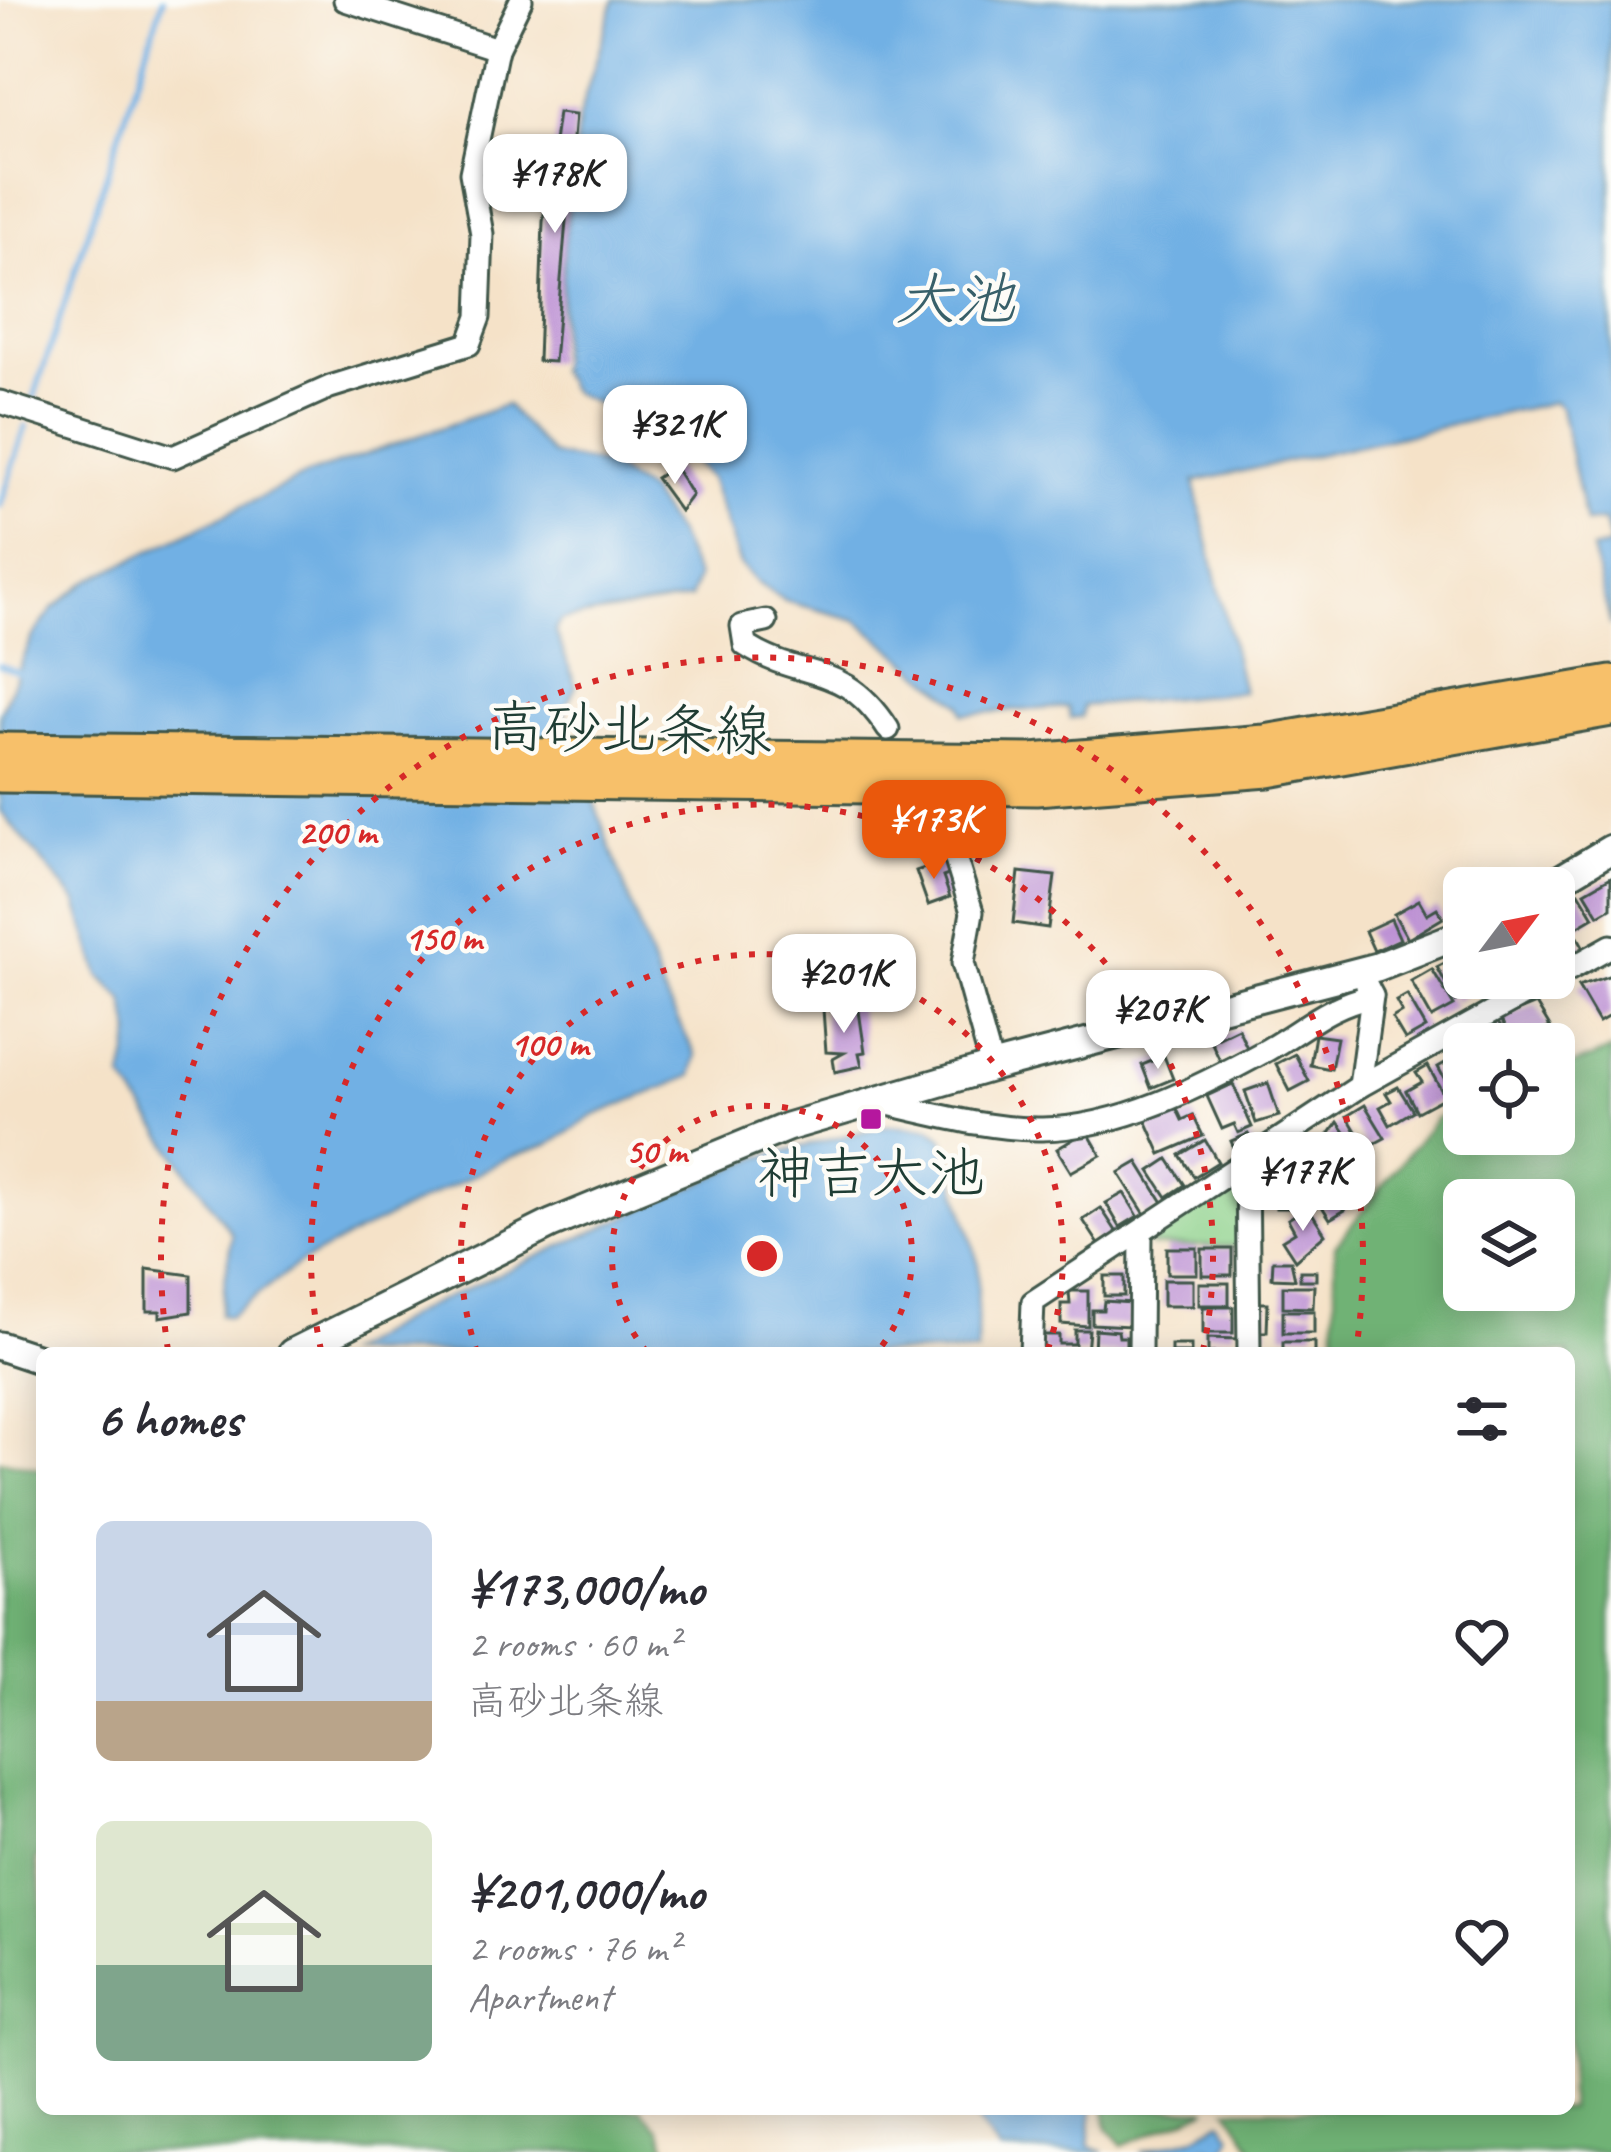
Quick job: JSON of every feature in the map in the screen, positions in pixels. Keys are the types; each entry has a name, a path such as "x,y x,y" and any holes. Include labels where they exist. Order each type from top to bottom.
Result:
{"main road":[{"name":"高砂北条線","path":"0,776 1032,761 1265,742 1611,682"},
{"name":"高砂北条線","path":"0,750 618,769 1036,788 1245,772 1436,744 1611,709"}],"street":[{"path":"345,0 497,49"},
{"path":"0,402 173,457 330,387 469,344 478,317 482,234 471,173 497,49 521,0"},
{"path":"766,621 742,626 745,645 768,661 844,682 863,694 888,729"},
{"path":"934,819 955,857 972,912 963,963 992,1066"},
{"path":"1575,871 1611,849"},
{"path":"872,1100 1002,1127 1087,1124 1169,1097 1268,1049 1366,983 1443,944"},
{"path":"1010,1316 1360,1086 1611,946"},
{"path":"304,1347 550,1224 787,1127 992,1066 1366,983"},
{"path":"1360,1086 1366,983"},
{"path":"1247,1162 1249,1347"},
{"path":"1140,1347 1141,1233"},
{"path":"1031,1347 1033,1302"},
{"path":"0,1346 36,1358"}],"green space":[{"path":"1611,1050 1611,2152 1256,2152 1232,2115 1575,2115 1575,1347 1335,1347 1335,1246 1436,1118 1443,1115 1443,1155 1575,1155 1575,1064"},
{"path":"1228,1184 1241,1193 1242,1246 1151,1246 1160,1228 1163,1233 1172,1228 1169,1223"},
{"path":"0,1460 36,1468 36,2115 646,2115 669,2152 0,2152"},
{"path":"1106,2115 1195,2115 1123,2145 1108,2128"}],"water":[{"name":"大池","path":"614,0 1611,0 1611,626 1592,550 1610,546 1604,521 1585,523 1561,408 1554,402 1194,482 1243,692 1083,706 1081,717 1070,718 1068,707 963,714 960,704 857,620 785,601 759,584 740,565 710,478 673,441 572,392 558,371 564,247 579,117"},
{"path":"506,405 552,455 607,465 648,492 677,534 697,578 690,599 561,620 555,630 576,686 565,708 566,724 662,991 696,1055 692,1076 593,1116 551,1144 508,1158 369,1227 298,1264 229,1317 220,1315 232,1234 123,1079 132,1034 124,1000 100,976 77,903 0,811 0,714 33,636 53,609 86,582 307,475"},
{"path":"888,1125 930,1128 943,1138 978,1262 977,1347 356,1347 421,1309 757,1158"},
{"path":"972,2115 1092,2115 1089,2145 1104,2152 1000,2152"},
{"path":"1222,2121 1231,2136 1223,2151 1205,2145 1193,2152 1141,2152 1195,2136"}],"building":[{"path":"558,113 575,115 554,362 538,361 543,222"},
{"path":"674,466 692,495 680,511 656,478"},
{"path":"946,861 951,874 943,877 950,897 928,905 916,871"},
{"path":"1019,872 1055,876 1048,928 1013,923"},
{"path":"1611,877 1611,908 1599,915 1585,892"},
{"path":"1579,892 1594,917 1577,927 1575,924 1575,894"},
{"path":"1419,900 1427,914 1437,908 1443,918 1408,939 1394,914"},
{"path":"1391,919 1400,939 1374,951 1365,931"},
{"path":"1575,932 1584,948 1575,949"},
{"path":"1432,969 1443,988 1443,999 1450,999 1454,1006 1432,1018 1411,981"},
{"path":"1611,975 1611,1015 1599,1022 1578,986"},
{"path":"1407,995 1426,1028 1405,1040 1392,1018 1402,1012 1396,1001"},
{"path":"858,1004 865,1052 859,1053 862,1066 835,1072 833,1059 844,1053 826,1052 823,1009"},
{"path":"1536,1004 1548,1023 1502,1023 1500,1019"},
{"path":"1238,1028 1247,1048 1220,1061 1211,1041"},
{"path":"1315,1035 1337,1038 1331,1069 1310,1065"},
{"path":"1295,1054 1309,1081 1290,1091 1276,1064"},
{"path":"1164,1056 1173,1079 1151,1088 1142,1065"},
{"path":"1428,1066 1443,1093 1443,1098 1417,1112 1406,1091 1422,1082 1416,1073"},
{"path":"1268,1083 1279,1116 1256,1123 1245,1091"},
{"path":"1233,1084 1252,1127 1238,1133 1234,1124 1222,1129 1207,1096"},
{"path":"1398,1087 1413,1111 1390,1125 1380,1107 1391,1101 1386,1093"},
{"path":"1175,1105 1182,1120 1193,1115 1203,1136 1161,1154 1145,1118"},
{"path":"1365,1105 1385,1138 1366,1148 1347,1116"},
{"path":"1338,1122 1349,1138 1331,1149 1325,1140"},
{"path":"1087,1131 1101,1155 1071,1172 1057,1149"},
{"path":"1248,1134 1254,1147 1237,1155 1231,1141"},
{"path":"1205,1140 1218,1162 1194,1177 1180,1155"},
{"path":"1356,1149 1364,1163 1360,1177 1345,1185 1332,1164"},
{"path":"1168,1159 1185,1185 1167,1197 1150,1171"},
{"path":"1321,1159 1346,1197 1339,1202 1345,1210 1330,1219 1300,1172"},
{"path":"1273,1160 1290,1160 1291,1183 1274,1184"},
{"path":"1138,1162 1164,1204 1146,1216 1119,1173"},
{"path":"1262,1187 1305,1187 1305,1208 1276,1208 1276,1198 1262,1197"},
{"path":"1124,1193 1138,1216 1120,1227 1106,1203"},
{"path":"1101,1208 1118,1234 1100,1246 1083,1220"},
{"path":"1300,1212 1304,1219 1312,1213 1325,1234 1295,1260 1282,1240 1295,1232 1288,1219"},
{"path":"1167,1248 1197,1248 1197,1274 1167,1274"},
{"path":"1202,1249 1232,1249 1232,1275 1202,1275"},
{"path":"1273,1261 1291,1261 1295,1279 1272,1278"},
{"path":"147,1269 191,1275 191,1312 160,1317 160,1311 147,1311"},
{"path":"1300,1271 1316,1271 1316,1280 1300,1280"},
{"path":"1104,1276 1124,1276 1124,1296 1104,1296"},
{"path":"1163,1280 1193,1280 1193,1306 1163,1306"},
{"path":"1199,1283 1229,1283 1229,1305 1199,1305"},
{"path":"1283,1286 1314,1286 1313,1308 1283,1307"},
{"path":"1069,1291 1088,1291 1088,1326 1061,1324 1061,1304 1070,1304"},
{"path":"1104,1301 1131,1303 1130,1326 1092,1324 1092,1310 1103,1310"},
{"path":"1259,1303 1268,1303 1267,1332 1258,1332"},
{"path":"1203,1307 1233,1307 1233,1333 1203,1333"},
{"path":"1283,1311 1314,1311 1314,1333 1283,1333"},
{"path":"1095,1329 1118,1331 1119,1337 1126,1337 1126,1347 1094,1347"},
{"path":"1075,1330 1089,1330 1088,1347 1042,1347 1042,1335 1059,1335 1059,1344 1075,1344"},
{"path":"1208,1338 1238,1339 1238,1347 1208,1347"},
{"path":"1283,1342 1314,1342 1314,1347 1283,1347"}],"waterway":[{"path":"32,404 163,0"},
{"path":"0,506 26,426"},
{"path":"0,665 17,672"}],"place":[{"name":"神吉大池","path":"871,1119"}]}
